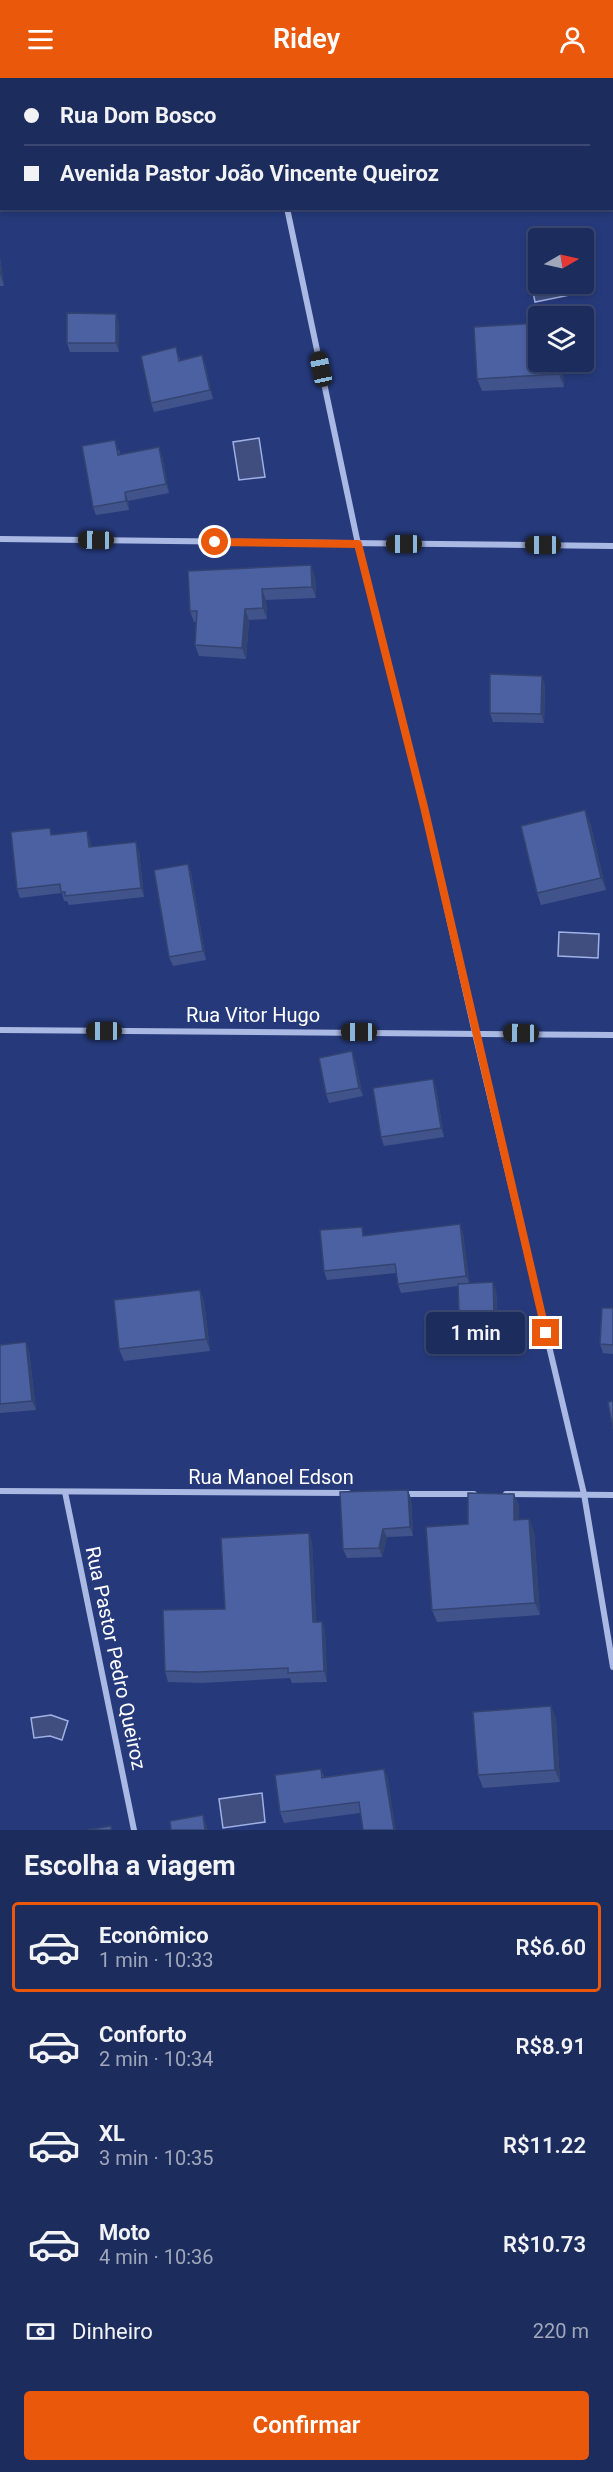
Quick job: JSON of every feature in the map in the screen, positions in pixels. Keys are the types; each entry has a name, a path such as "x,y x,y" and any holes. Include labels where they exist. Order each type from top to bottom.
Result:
{"street":[{"path":"287,210 358,544 424,807 584,1494 613,1667"},
{"path":"0,538 613,546"},
{"name":"Rua Vitor Hugo","path":"0,1030 613,1035"},
{"name":"Rua Manoel Edson","path":"0,1491 360,1493"},
{"name":"Rua Pastor Pedro Queiroz","path":"65,1492 134,1830"},
{"path":"395,1494 478,1494"},
{"path":"501,1494 613,1495"}],"water":[{"path":"533,294 570,294 570,295 535,302"},
{"path":"259,438 265,477 239,480 233,442"},
{"path":"559,932 599,934 598,958 558,956"},
{"path":"51,1715 68,1721 62,1740 50,1736 34,1738 31,1718"},
{"path":"262,1793 265,1822 223,1828 219,1799"}],"building":[{"path":"67,313 116,314 116,343 67,343"},
{"path":"528,324 528,372 559,372 559,374 477,379 474,327"},
{"path":"176,347 179,361 202,355 210,390 151,403 141,356"},
{"path":"115,440 118,455 159,447 166,484 125,492 126,501 93,507 82,446"},
{"path":"311,565 312,587 262,589 263,608 245,609 242,648 195,645 197,611 190,611 188,571"},
{"path":"490,674 542,676 541,714 490,713"},
{"path":"585,810 601,878 537,893 521,826"},
{"path":"50,828 51,835 87,831 89,847 136,842 141,888 65,896 65,892 61,892 60,884 17,889 11,832"},
{"path":"188,864 203,951 169,957 154,870"},
{"path":"352,1051 359,1088 326,1094 319,1058"},
{"path":"433,1079 441,1128 381,1137 373,1088"},
{"path":"460,1224 466,1276 398,1284 395,1264 324,1271 320,1230 362,1227 363,1236"},
{"path":"493,1282 494,1312 459,1313 458,1284"},
{"path":"200,1290 206,1339 119,1349 114,1300"},
{"path":"602,1308 613,1308 613,1345 600,1344"},
{"path":"26,1342 32,1401 0,1404 0,1345"},
{"path":"613,1401 613,1429 608,1402"},
{"path":"408,1490 410,1527 383,1529 379,1548 343,1549 340,1492"},
{"path":"468,1493 514,1494 514,1520 529,1519 535,1603 432,1610 426,1527 468,1524"},
{"path":"309,1533 313,1622 322,1622 324,1671 288,1673 288,1668 198,1672 165,1671 163,1610 225,1609 221,1538"},
{"path":"551,1706 555,1770 478,1775 473,1712"},
{"path":"321,1769 322,1778 384,1769 394,1830 363,1830 359,1802 280,1812 275,1775"},
{"path":"203,1815 205,1830 171,1830 170,1821"},
{"path":"111,1826 111,1830 87,1830"}],"route":[{"path":"215,542 358,544 424,807 546,1333"}]}
